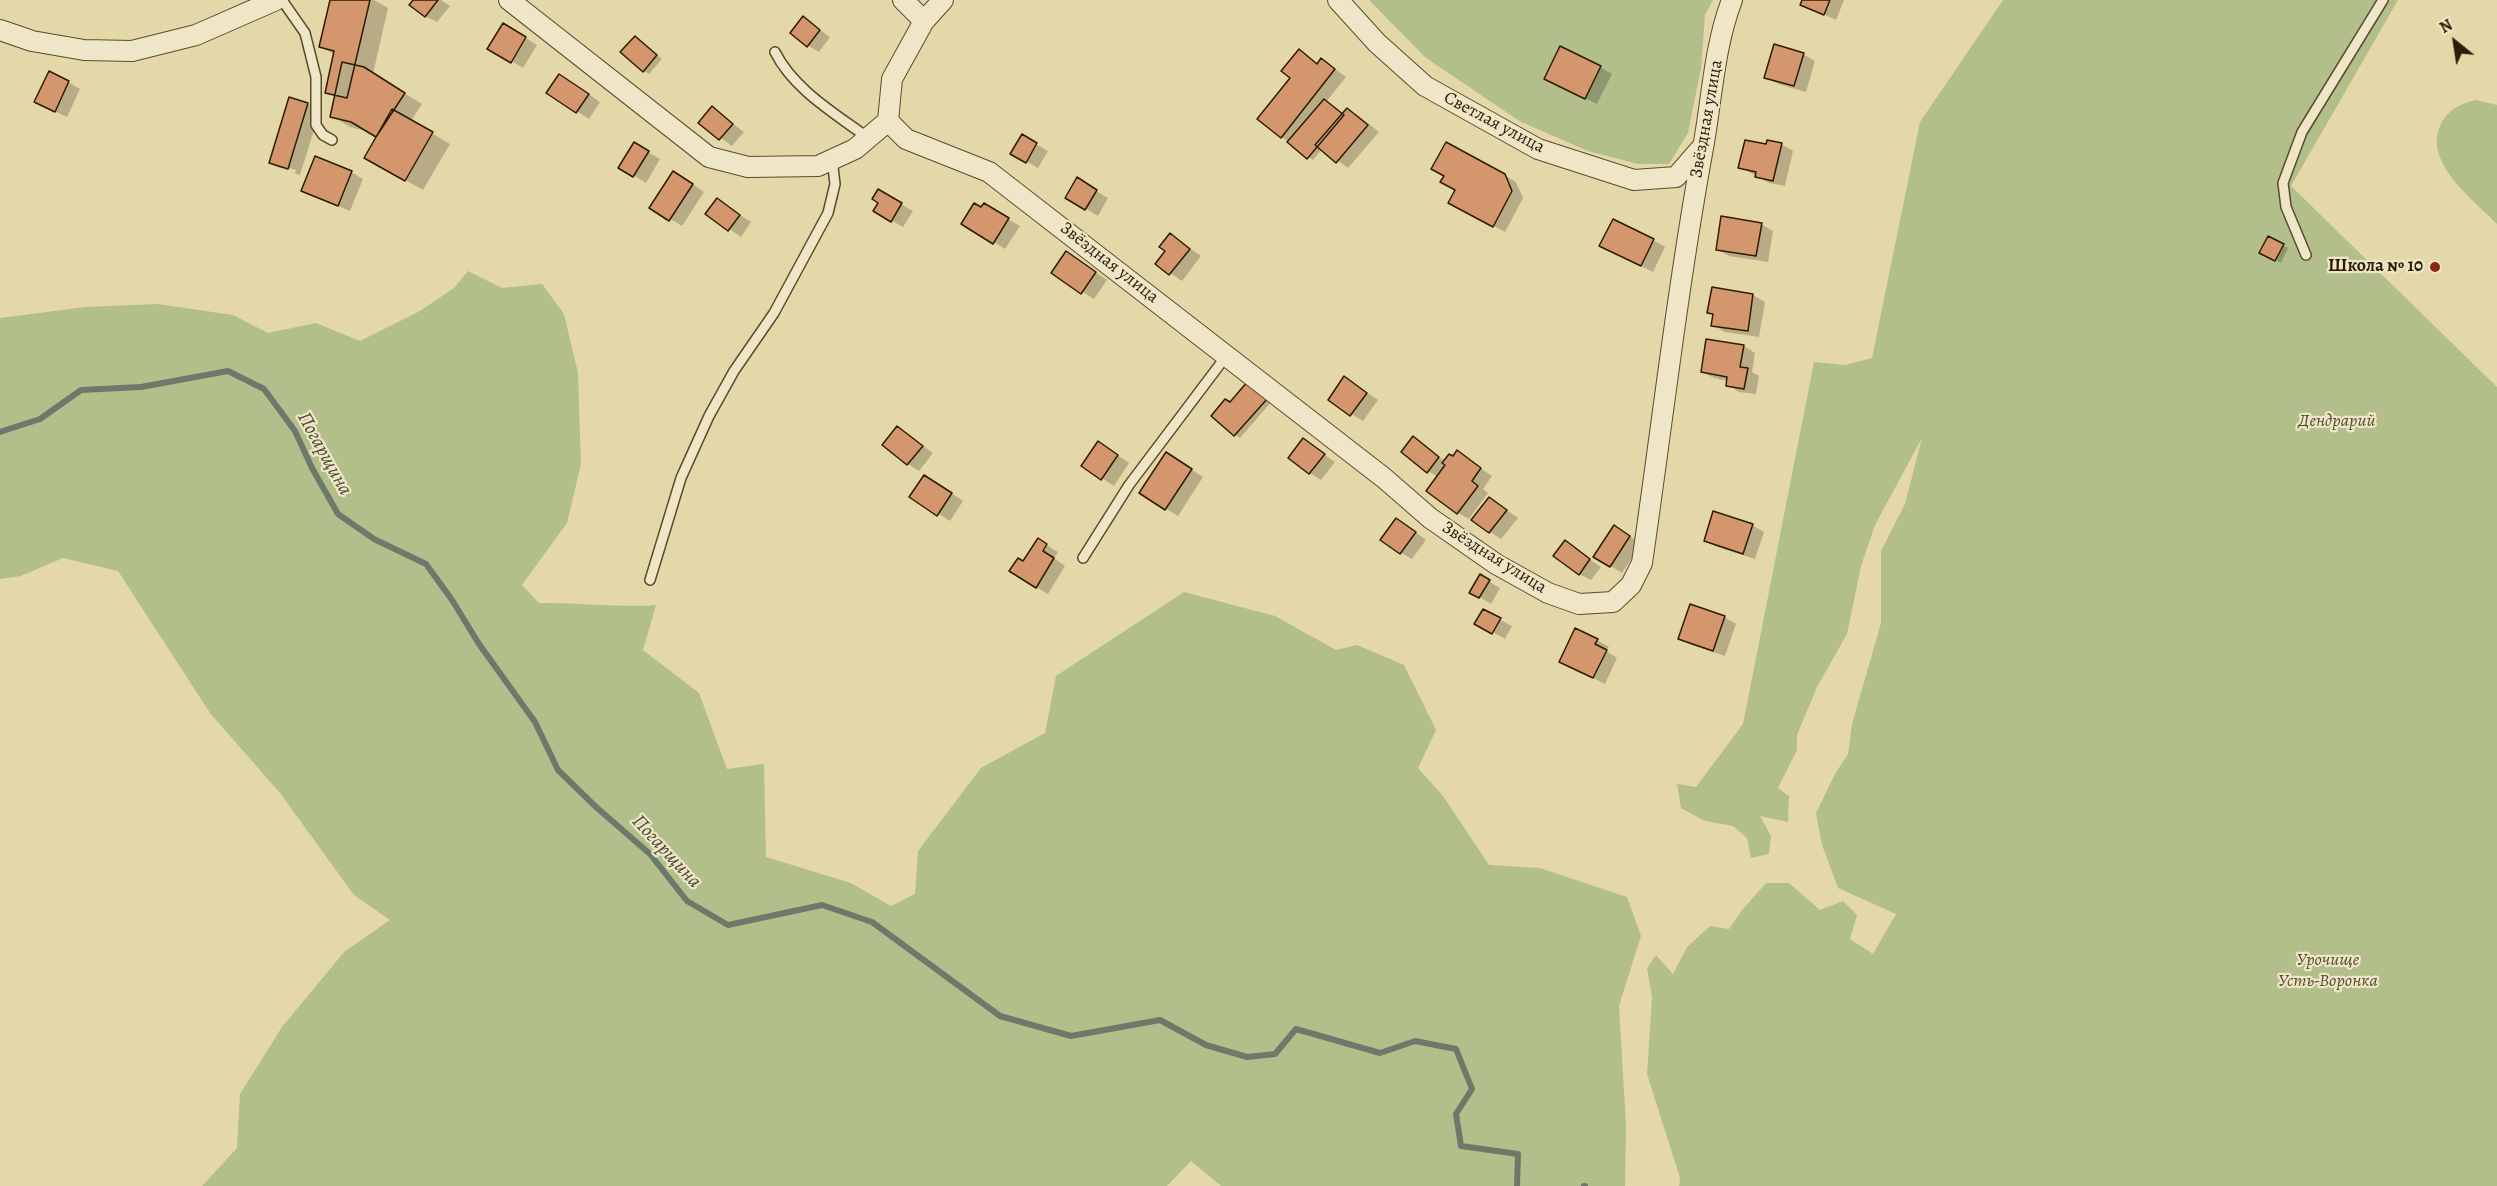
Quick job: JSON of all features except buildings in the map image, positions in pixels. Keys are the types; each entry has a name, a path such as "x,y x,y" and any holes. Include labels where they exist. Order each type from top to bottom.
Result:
{"street":[{"path":"0,30 32,41 84,50 132,51 196,35 276,0"},
{"path":"509,0 709,157 748,167 818,166 855,149 888,121 892,79 924,21 943,0"},
{"path":"903,0 924,21"},
{"name":"Светлая улица","path":"1338,0 1377,43 1425,86 1538,149 1634,180 1676,177 1704,146"},
{"name":"Звёздная улица","path":"888,121 906,139 989,172 1384,478 1430,518 1496,564 1548,592 1579,604 1613,602 1631,585 1642,563 1693,199 1726,14 1732,0"}],"lane":[{"path":"282,0 305,33 316,77 316,125 323,135 332,140"},
{"path":"2306,255 2286,207 2283,183 2302,132 2383,0"},
{"path":"775,52 780,62 822,105 868,138"},
{"path":"650,580 681,478 709,416 734,371 774,313 828,213 835,184 832,159"},
{"path":"1083,558 1129,485 1227,355"}],"green space":[{"path":"1369,0 1713,0 1705,15 1701,68 1688,133 1669,164 1638,164 1588,151 1521,122 1426,58"},
{"path":"2003,0 2398,0 2291,186 2497,387 2497,1186 1679,1186 1680,1178 1647,1074 1652,997 1647,968 1656,955 1673,974 1687,947 1710,926 1729,929 1766,883 1789,883 1820,910 1843,901 1857,915 1850,939 1873,954 1896,914 1838,888 1822,845 1816,813 1835,774 1848,754 1852,724 1881,623 1881,551 1905,504 1922,438 1875,525 1861,566 1847,634 1817,687 1797,735 1797,750 1778,788 1789,796 1788,822 1760,816 1771,836 1769,854 1751,858 1747,838 1733,826 1705,821 1681,808 1677,784 1696,787 1743,724 1814,362 1845,365 1872,358 1920,122"},
{"path":"2476,100 2497,105 2497,224 2454,180 2439,154 2437,140 2443,120 2455,108"},
{"path":"468,271 502,288 542,284 564,314 578,373 581,464 567,523 522,585 539,603 656,605 643,650 699,693 727,769 764,764 766,857 851,883 891,906 915,894 918,851 981,768 1045,733 1056,676 1184,592 1275,616 1336,650 1357,645 1404,665 1436,730 1418,768 1443,796 1489,865 1540,868 1627,897 1641,936 1619,1006 1626,1125 1625,1186 1221,1186 1191,1161 1167,1186 202,1186 237,1148 240,1094 282,1027 344,952 390,920 354,895 280,793 210,713 118,571 63,558 21,576 0,579 0,318 85,307 157,304 233,315 268,333 316,323 360,341 420,311 454,288"}],"waterway":[{"name":"Погарщина","path":"0,432 40,419 81,390 141,387 228,371 264,389 295,431 312,468 338,514 374,539 426,564 479,644 535,722 558,770 650,854 687,901 728,925 822,905 872,922 1000,1016 1071,1036 1160,1020 1206,1045 1247,1057 1275,1054 1296,1029 1380,1053 1415,1041 1456,1049 1472,1089 1456,1114 1461,1146 1518,1154 1517,1186"}],"place":[{"name":"Школа № 10","path":"2435,267"}],"park label":[{"name":"Дендрарий","path":"2337,422"},
{"name":"Урочище Усть-Воронка","path":"2328,971"}]}
